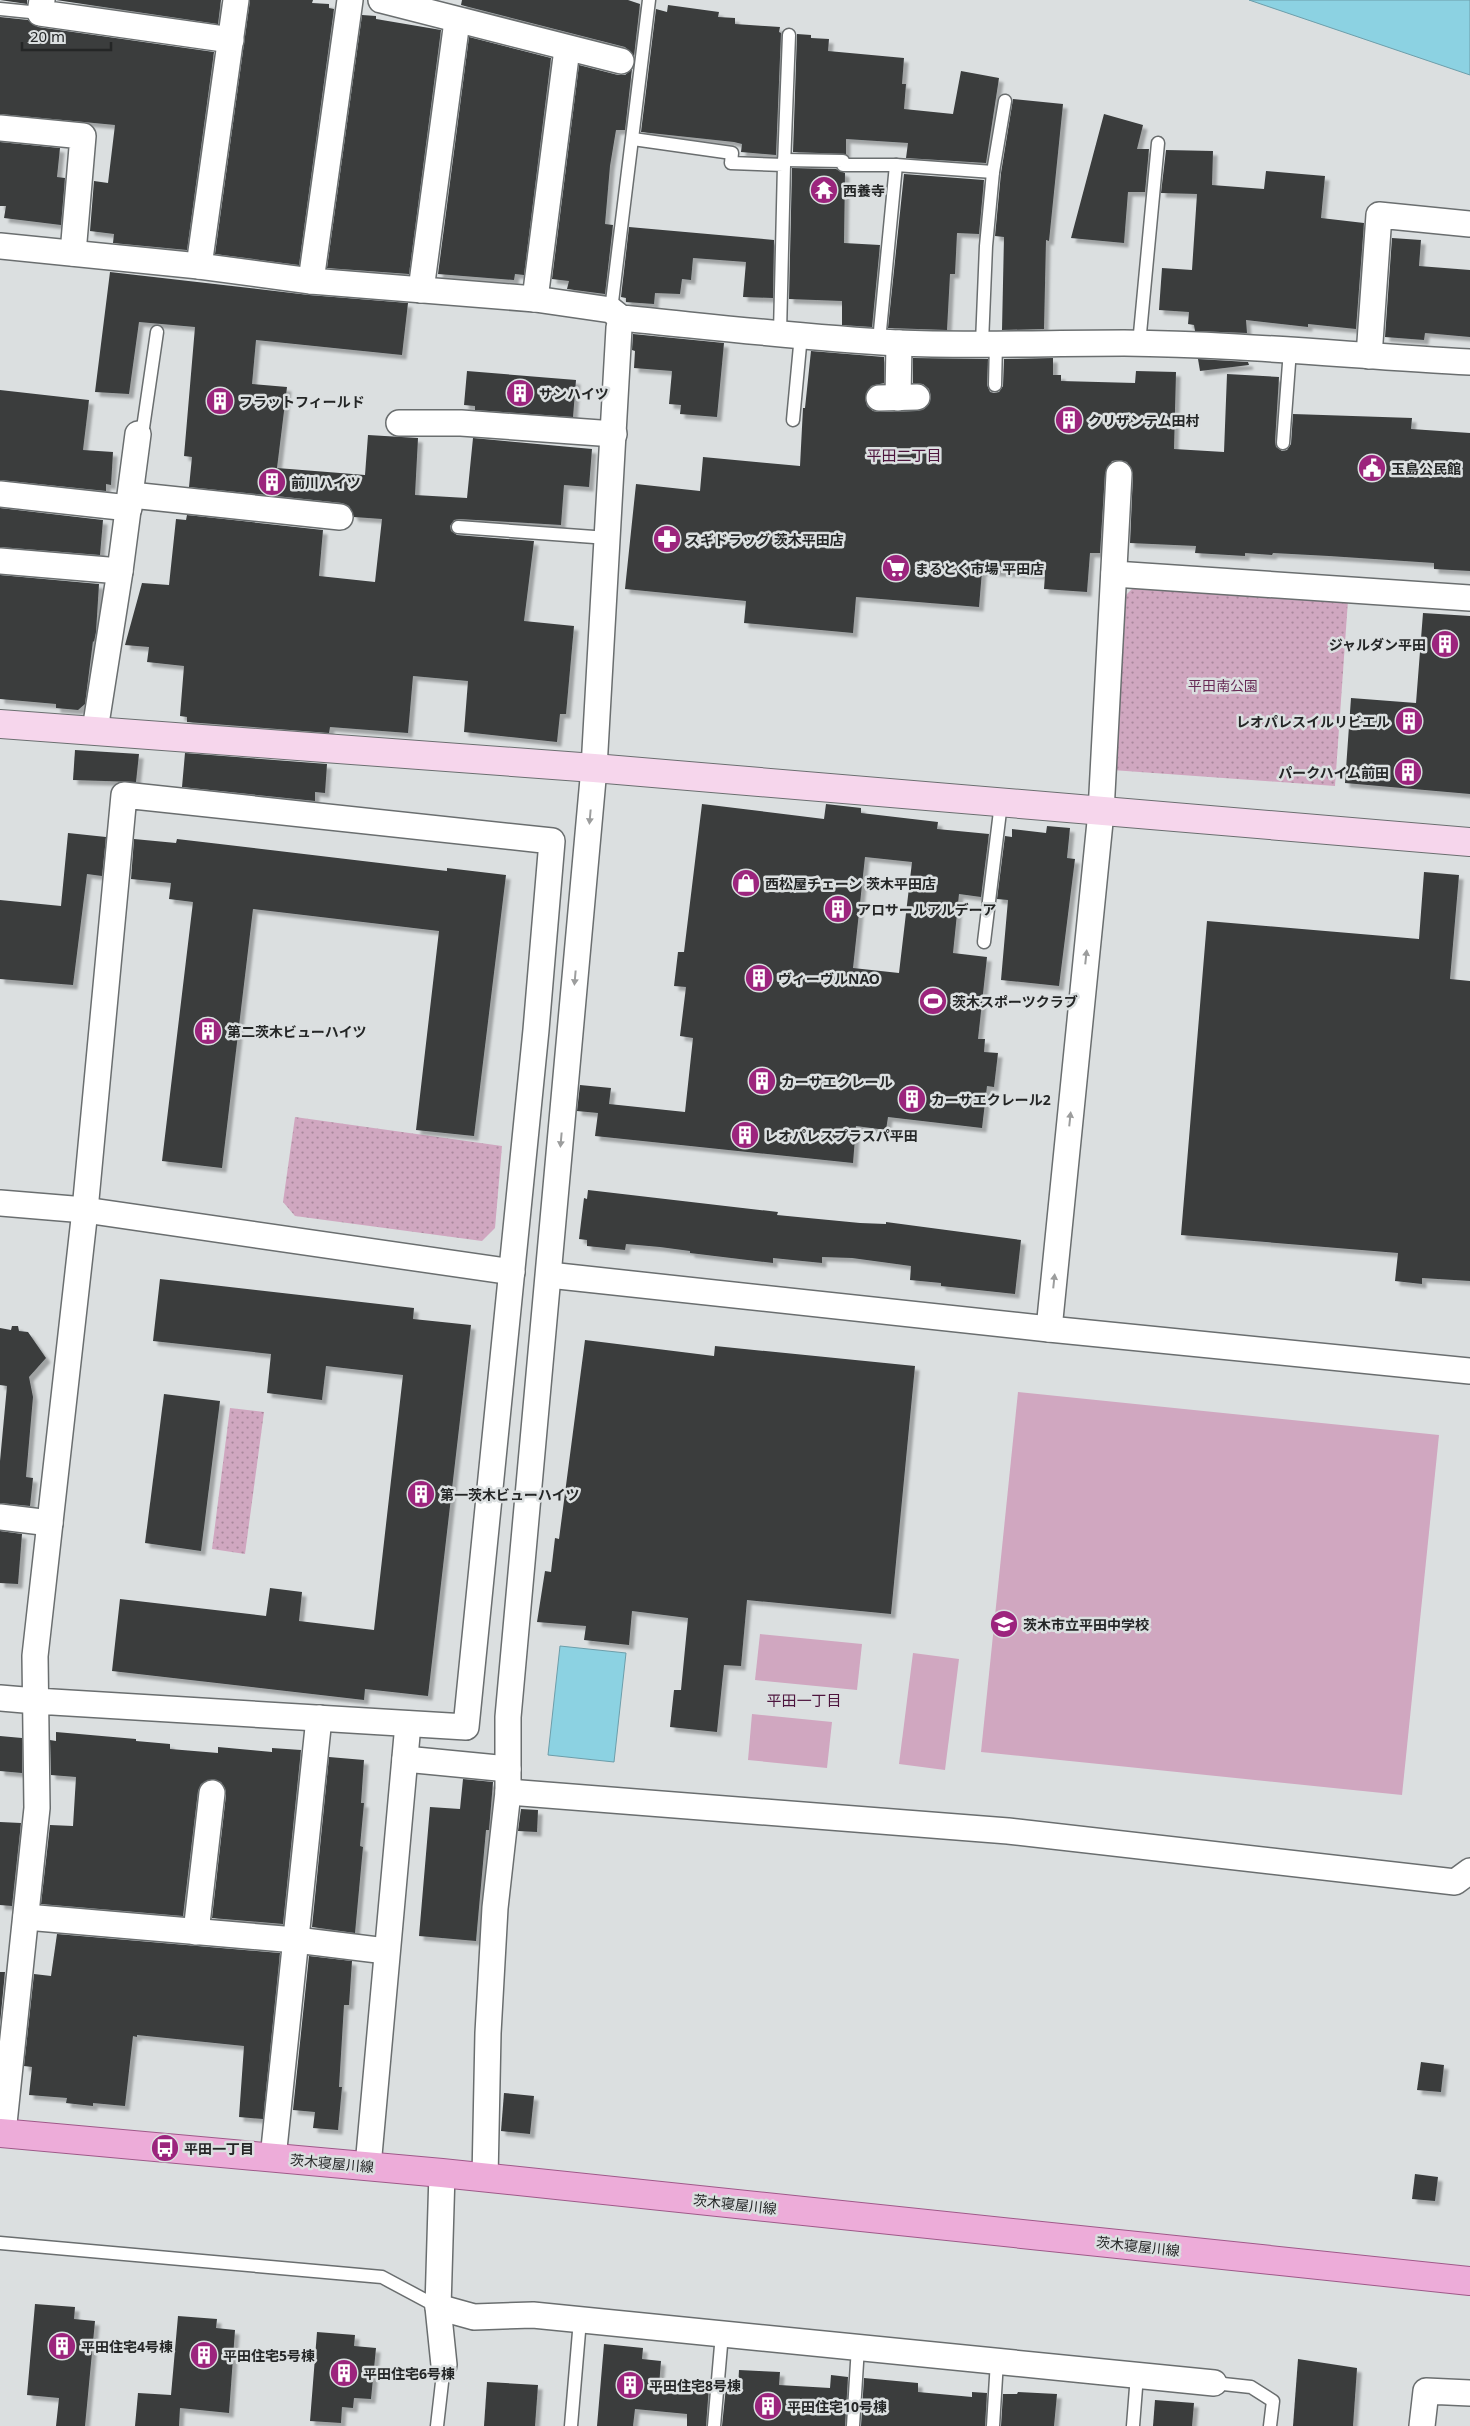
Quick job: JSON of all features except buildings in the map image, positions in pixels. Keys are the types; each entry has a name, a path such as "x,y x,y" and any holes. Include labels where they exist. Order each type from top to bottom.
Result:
{"main road":[{"name":"茨木寝屋川線","path":"2,2133 442,2173 1470,2281"}],"street":[{"path":"199,266 236,0"},
{"path":"311,281 350,0"},
{"path":"381,0 567,49 584,50 621,61"},
{"path":"41,6 231,40"},
{"path":"421,290 457,21"},
{"path":"535,299 567,49"},
{"path":"0,128 83,136 73,253"},
{"path":"1368,356 1379,215 1470,224"},
{"path":"0,246 199,266 311,281 535,299 616,314 791,334 889,342 1139,344 1290,350 1470,362"},
{"path":"485,2178 488,2033 495,1908 508,1780 508,1717 550,1275 594,768 614,434 616,314"},
{"path":"889,342 898,398"},
{"path":"399,423 461,423 614,434"},
{"path":"95,730 120,571 138,434"},
{"path":"1049,1329 1101,812 1119,474"},
{"path":"0,494 340,517"},
{"path":"0,561 120,571"},
{"path":"1114,574 1470,598"},
{"path":"0,724 594,768 1470,842"},
{"path":"0,1698 36,1701 466,1727 536,1030 552,841 124,795 85,1210 36,1656 36,1701 37,1808 2,2133"},
{"path":"0,1203 85,1210 512,1272"},
{"path":"550,1275 1049,1329 1470,1370"},
{"path":"0,1517 50,1523"},
{"path":"273,2158 319,1718"},
{"path":"368,2166 408,1724"},
{"path":"405,1759 508,1780 1008,1831 1455,1882 1470,1871"},
{"path":"196,1932 212,1793"},
{"path":"26,1917 296,1940 386,1951"},
{"path":"442,2173 438,2306 444,2365"},
{"path":"438,2306 474,2317 533,2315 1214,2382"},
{"path":"1422,2426 1426,2391 1470,2393"}],"lane":[{"path":"616,314 649,0"},
{"path":"0,9 41,6"},
{"path":"789,35 784,162 793,420"},
{"path":"995,385 989,343 986,246 993,172 1005,101"},
{"path":"633,139 732,153 732,163 843,161 843,165 896,165 993,172"},
{"path":"1139,344 1158,143"},
{"path":"889,342 896,165"},
{"path":"138,434 143,428 157,332"},
{"path":"1283,443 1290,350"},
{"path":"458,527 608,538"},
{"path":"984,942 1001,803"},
{"path":"0,2242 382,2277 438,2306"},
{"path":"570,2426 580,2320"},
{"path":"714,2426 722,2334"},
{"path":"854,2426 858,2347"},
{"path":"993,2426 997,2361"},
{"path":"437,2426 444,2365"},
{"path":"1133,2426 1137,2375"},
{"path":"1214,2382 1251,2387 1273,2401 1270,2426"}],"green space":[{"name":"平田南公園","path":"1135,586 1348,600 1335,786 1112,770 1123,598"},
{"path":"295,1117 502,1146 495,1228 482,1241 295,1216 283,1202"},
{"path":"1018,1392 1439,1435 1402,1795 981,1752"},
{"path":"230,1408 264,1412 245,1554 212,1549"},
{"path":"760,1634 862,1644 857,1690 755,1680"},
{"path":"913,1653 959,1659 945,1770 899,1764"},
{"path":"752,1714 832,1722 827,1768 748,1760"}],"water":[{"path":"1249,0 1470,0 1470,75"},
{"path":"560,1646 626,1653 614,1762 548,1755"}],"place":[{"name":"西養寺","path":"824,190"},
{"name":"サンハイツ","path":"520,393"},
{"name":"フラットフィールド","path":"220,401"},
{"name":"クリザンテム田村","path":"1069,420"},
{"name":"玉島公民館","path":"1372,468"},
{"name":"前川ハイツ","path":"272,482"},
{"name":"スギドラッグ 茨木平田店","path":"667,539"},
{"name":"まるとく市場 平田店","path":"896,568"},
{"name":"ジャルダン平田","path":"1445,644"},
{"name":"レオパレスイルリビエル","path":"1409,721"},
{"name":"パークハイム前田","path":"1408,772"},
{"name":"西松屋チェーン 茨木平田店","path":"746,883"},
{"name":"アロサールアルデーア","path":"838,909"},
{"name":"ヴィーヴルNAO","path":"759,978"},
{"name":"茨木スポーツクラブ","path":"933,1001"},
{"name":"第二茨木ビューハイツ","path":"208,1031"},
{"name":"カーサエクレール","path":"762,1081"},
{"name":"カーサエクレール2","path":"912,1099"},
{"name":"レオパレスプラスパ平田","path":"745,1135"},
{"name":"第一茨木ビューハイツ","path":"421,1494"},
{"name":"茨木市立平田中学校","path":"1004,1624"},
{"name":"平田一丁目","path":"165,2148"},
{"name":"平田住宅4号棟","path":"62,2346"},
{"name":"平田住宅5号棟","path":"204,2355"},
{"name":"平田住宅6号棟","path":"344,2373"},
{"name":"平田住宅8号棟","path":"630,2385"},
{"name":"平田住宅10号棟","path":"768,2406"}],"district":[{"name":"平田二丁目","path":"904,455"},
{"name":"平田一丁目","path":"804,1700"}]}
